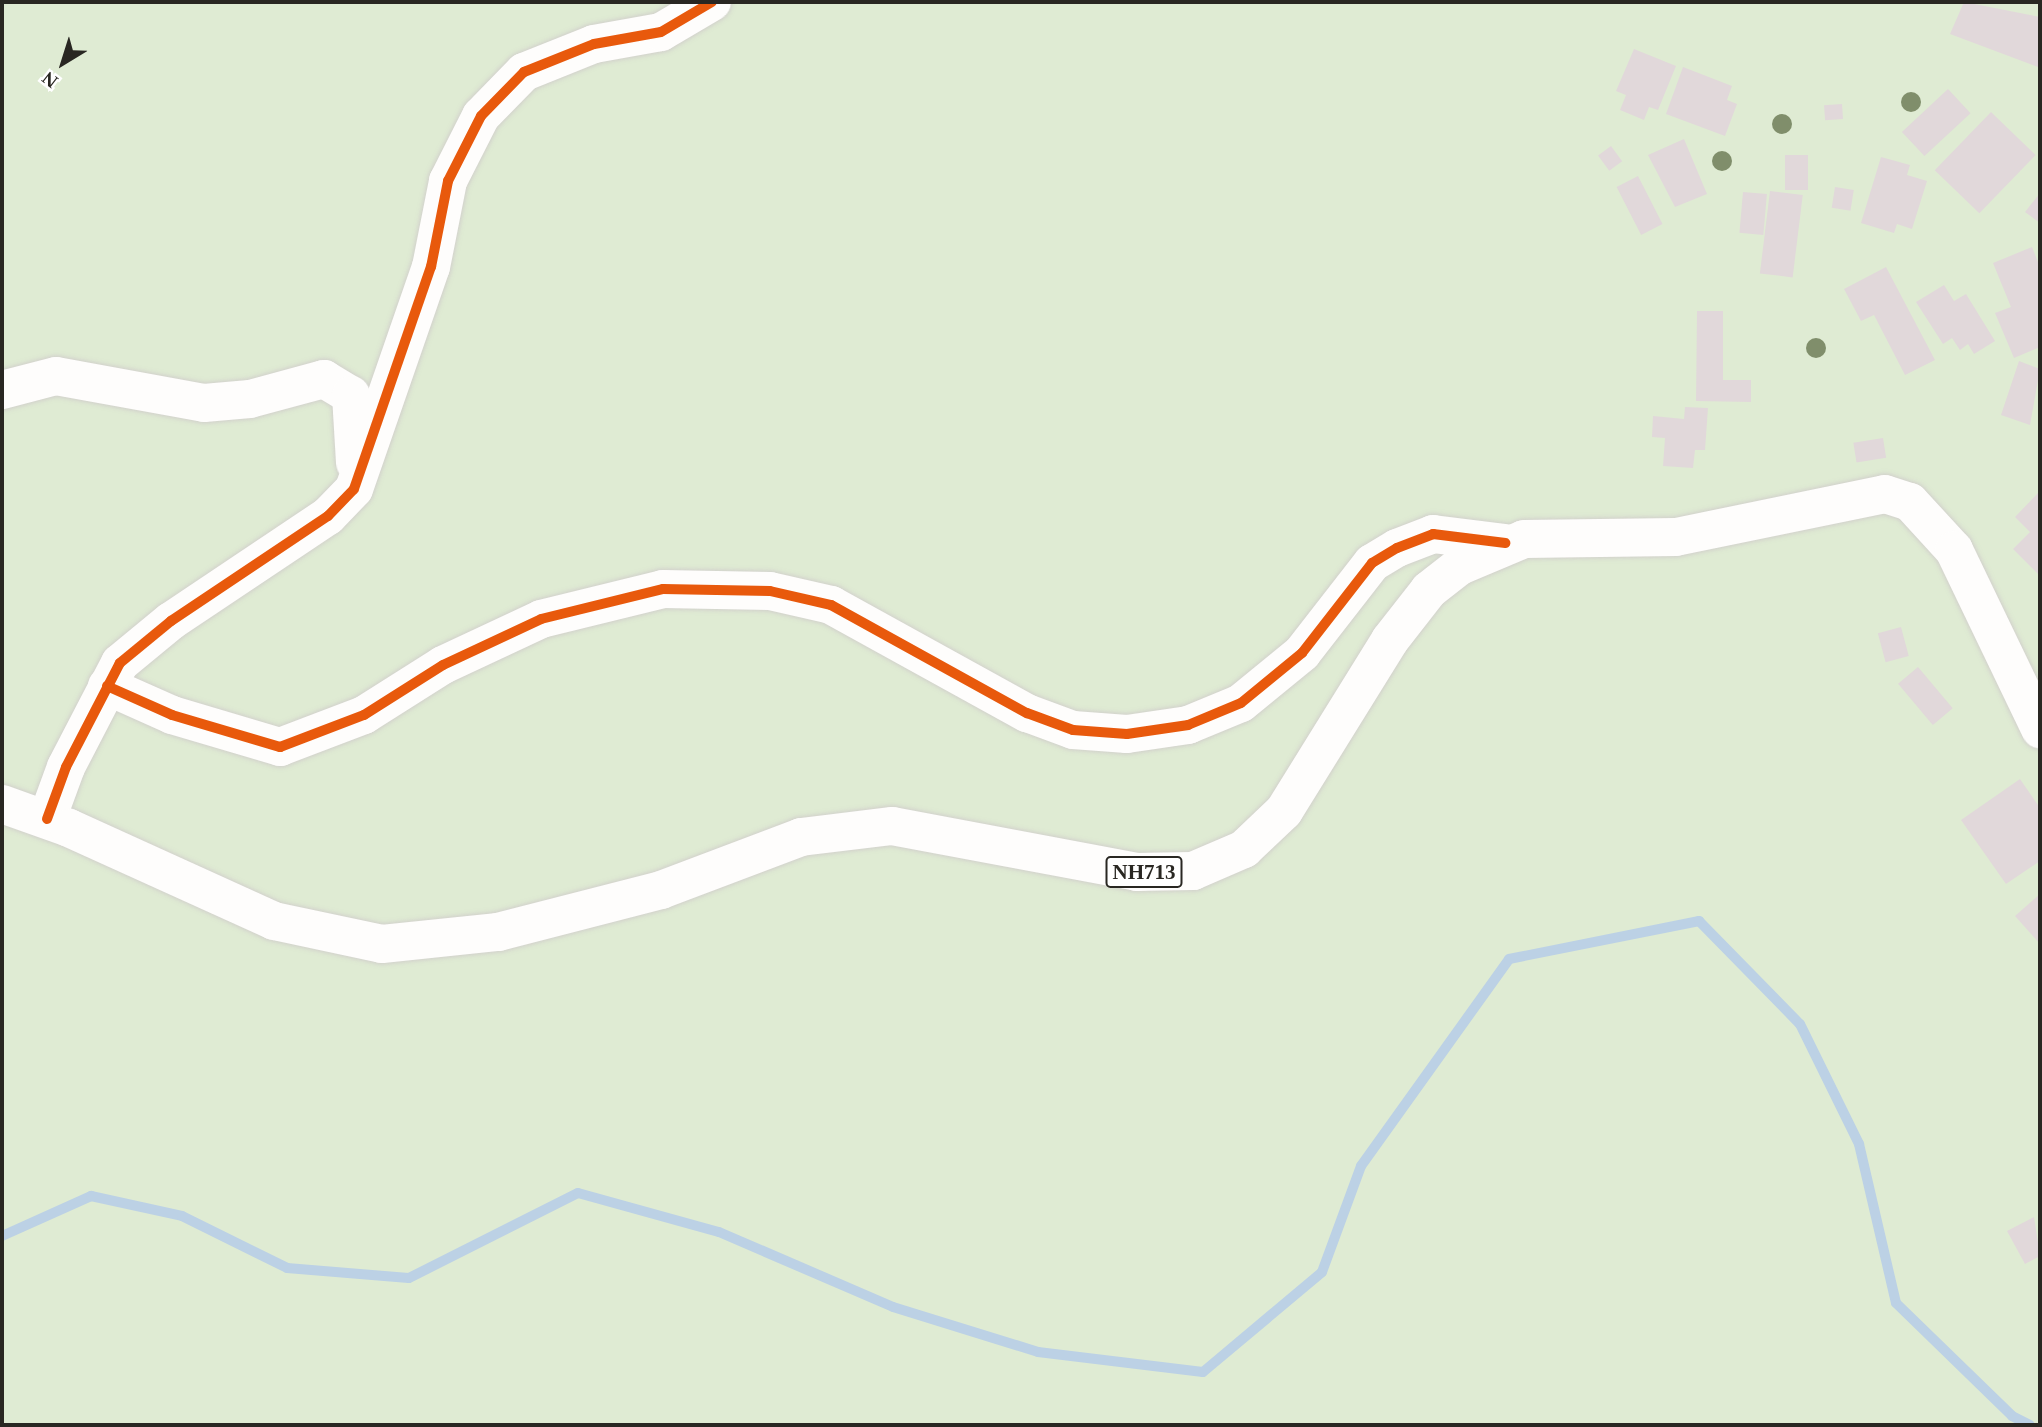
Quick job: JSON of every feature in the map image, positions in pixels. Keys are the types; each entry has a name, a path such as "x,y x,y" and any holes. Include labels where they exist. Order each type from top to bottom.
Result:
{"main road":[{"path":"47,820 120,663 171,621 278,554 354,489 431,267 449,181 481,116 524,72 594,44 661,32 712,2"},
{"path":"2,390 56,376 204,403 250,399 324,379 339,383 351,395 358,423 354,489"},
{"name":"NH713","path":"2,804 47,820 274,921 382,944 498,932 661,890 801,837 892,827 1137,872 1193,871 1244,849 1284,811 1340,714 1429,590 1505,543 1676,537 1785,518 1866,495 1910,502 1954,550 2040,729"},
{"path":"107,686 195,723 280,747 364,715 443,665 541,619 663,589 770,591 831,605 1027,713 1073,730 1127,734 1188,725 1252,695 1301,653 1372,563 1397,548 1433,534 1505,543"}],"green space":[{"path":"2,2 2040,2 2040,1425 2,1425"}],"building":[{"path":"1964,2 2040,17 2038,67 1950,34"},
{"path":"1634,49 1676,66 1658,110 1649,107 1644,120 1620,110 1626,95 1616,91"},
{"path":"1683,67 1732,86 1727,100 1737,104 1725,136 1666,114"},
{"path":"1948,89 1971,113 1924,156 1902,132"},
{"path":"1842,104 1843,119 1825,120 1824,105"},
{"path":"1991,112 2036,155 1979,213 1935,170"},
{"path":"1684,139 1707,194 1675,207 1648,155"},
{"path":"1611,146 1622,161 1609,171 1598,155"},
{"path":"1785,155 1808,155 1808,190 1785,190"},
{"path":"1881,157 1910,165 1907,175 1927,181 1912,229 1897,224 1894,233 1861,223"},
{"path":"1638,176 1663,224 1641,235 1617,187"},
{"path":"1835,187 1854,190 1850,211 1832,208"},
{"path":"1770,191 1803,195 1793,277 1760,273"},
{"path":"1743,192 1767,194 1763,235 1739,233"},
{"path":"2040,193 2040,223 2025,212"},
{"path":"2032,247 2040,267 2040,347 2014,358 1995,313 2011,307 1993,263"},
{"path":"1886,267 1935,360 1905,375 1874,315 1861,321 1844,289"},
{"path":"1944,285 1954,301 1966,294 1995,341 1974,354 1968,344 1960,350 1952,338 1943,344 1916,302"},
{"path":"1697,311 1723,311 1723,380 1751,380 1751,402 1696,401"},
{"path":"2019,361 2040,369 2030,425 2001,415"},
{"path":"1685,407 1708,408 1705,450 1695,450 1693,468 1663,466 1665,438 1652,437 1653,416 1684,419"},
{"path":"1883,438 1886,458 1856,462 1853,443"},
{"path":"2040,491 2040,576 2013,549 2030,532 2015,517"},
{"path":"1901,627 1909,656 1886,662 1878,633"},
{"path":"1918,667 1953,708 1933,725 1898,684"},
{"path":"2020,779 2040,808 2040,861 2006,884 1961,820"},
{"path":"2040,894 2040,944 2015,916"},
{"path":"2034,1217 2040,1256 2025,1264 2007,1231"}],"waterway":[{"path":"2,1236 91,1196 182,1216 287,1268 409,1278 578,1193 719,1232 893,1307 1038,1352 1203,1372 1322,1272 1361,1166 1509,959 1699,921 1800,1024 1859,1144 1896,1303 2012,1416 2030,1425"}],"cycle path":[{"path":"47,819 66,767 120,663 171,621 328,516 354,489 431,267 448,181 481,116 524,72 594,44 661,32 712,2"},
{"path":"107,686 172,715 280,747 364,715 443,665 541,619 663,589 770,591 831,605 1027,713 1073,730 1127,734 1188,725 1241,703 1302,653 1372,563 1397,548 1433,534 1505,543"}]}
